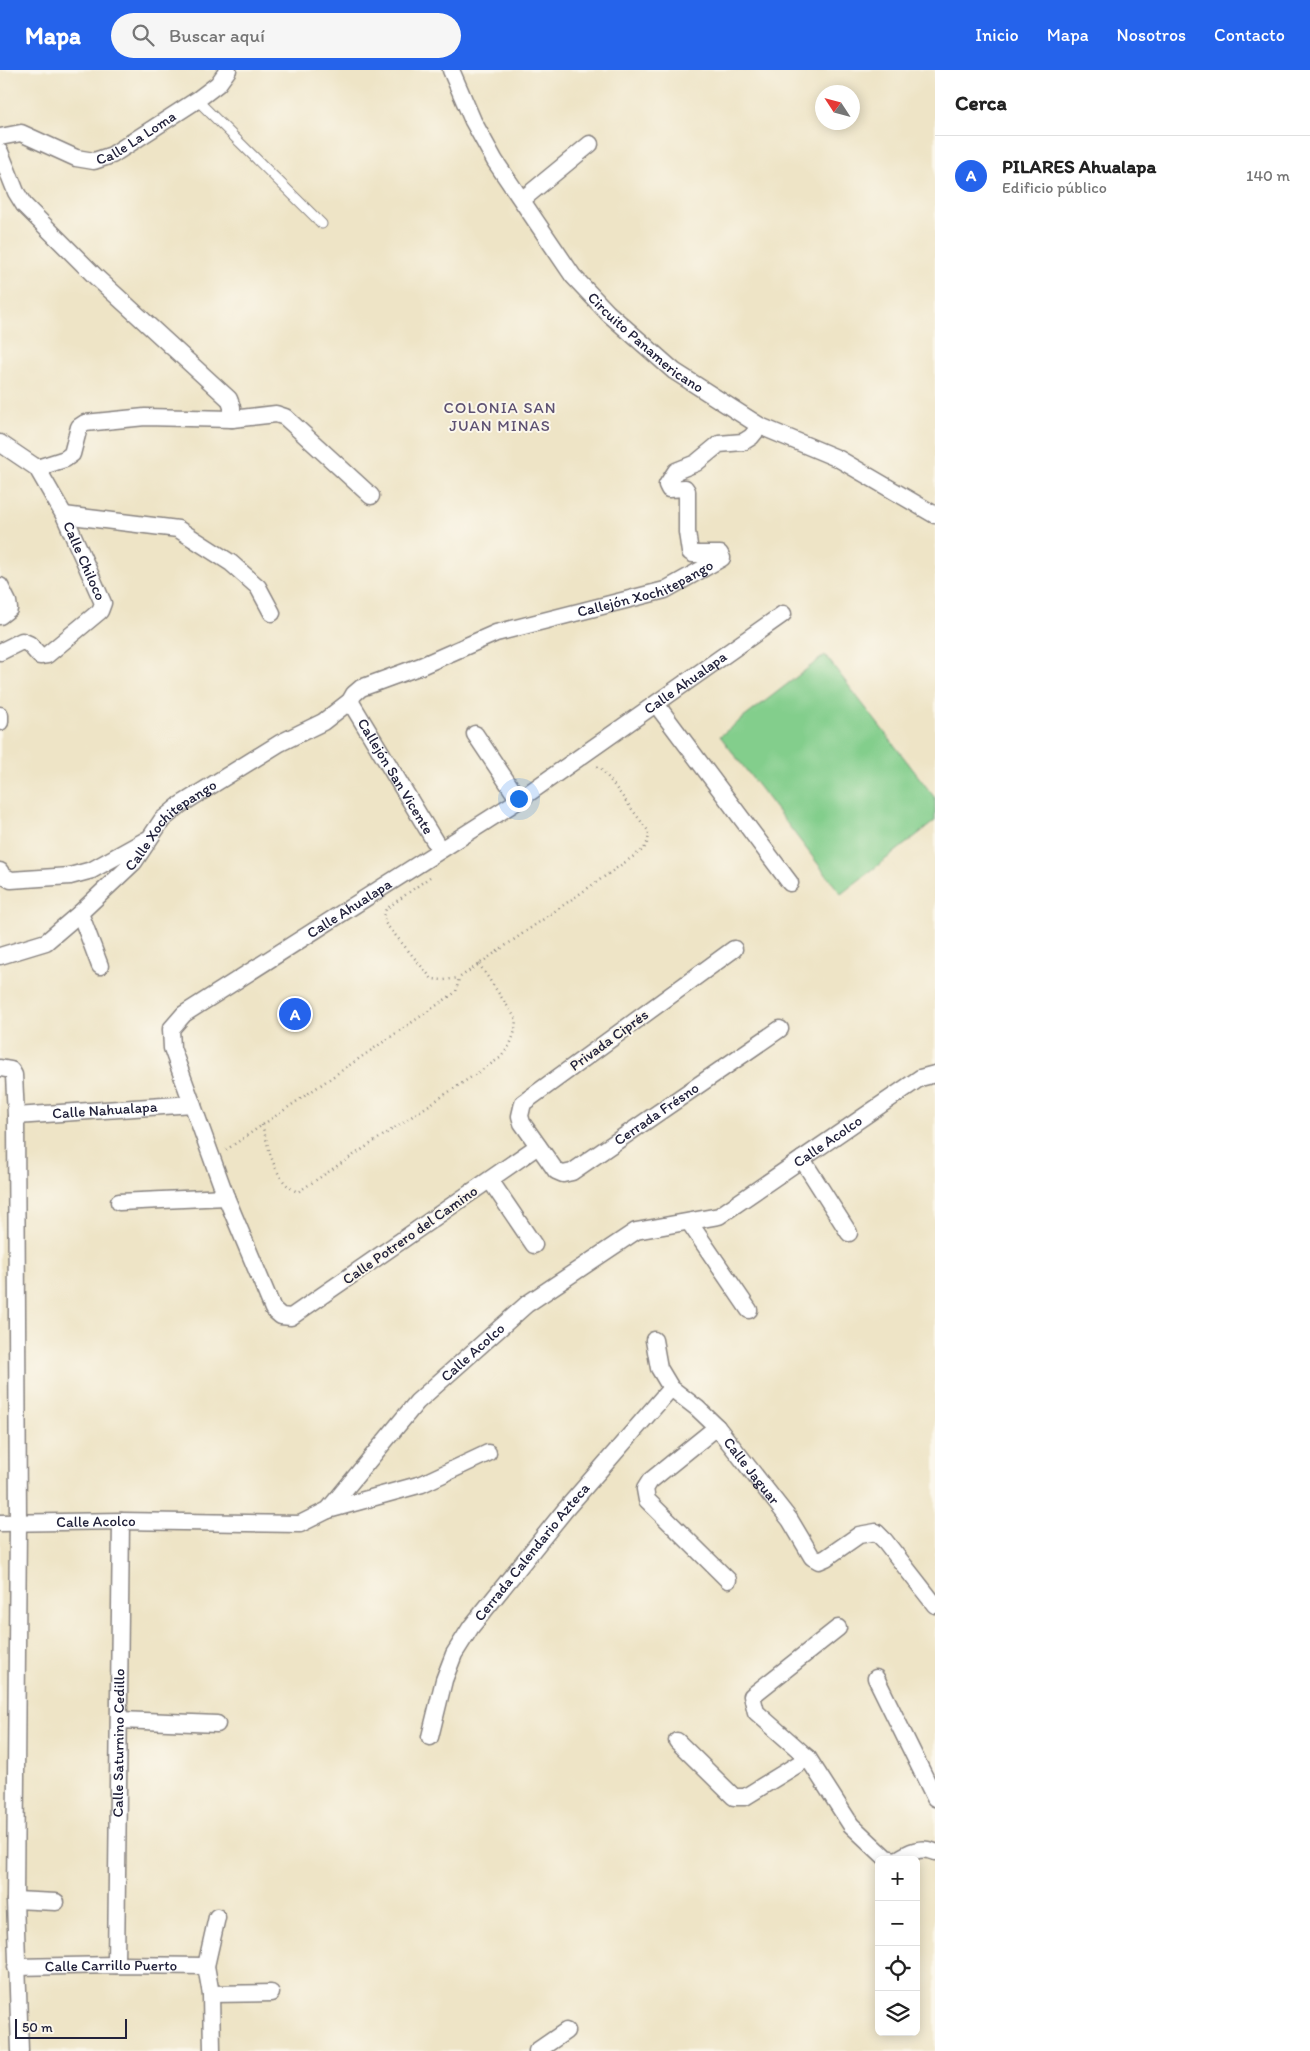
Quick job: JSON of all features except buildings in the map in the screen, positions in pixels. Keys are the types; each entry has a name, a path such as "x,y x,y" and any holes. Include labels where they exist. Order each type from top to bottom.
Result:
{"street":[{"name":"Calle La Loma","path":"0,137 22,134 76,158 94,161 112,156 197,100 218,84 228,70"},
{"name":"Circuito Panamericano","path":"451,70 473,121 491,153 574,276 608,313 674,370 760,426 839,459 935,516"},
{"path":"523,199 590,144"},
{"path":"0,152 16,192 24,205 96,278 229,399 232,407 232,419"},
{"path":"37,468 66,459 72,454 79,427 86,422 144,417 232,419 276,414 285,417 371,496"},
{"name":"Callejón Xochitepango","path":"350,701 361,688 421,666 496,633 665,590 722,558 720,554 693,554 690,552 687,532 687,491 685,488 669,489 667,485 676,471 696,463 718,444 743,442 751,437 760,426"},
{"name":"Calle Chiloco","path":"0,443 37,468 64,515 103,603 100,610 47,655 40,656 29,644 22,641 0,652"},
{"path":"64,515 178,529 231,563 258,587 272,613"},
{"path":"0,586 8,602 9,609 0,616"},
{"name":"Calle Ahualapa","path":"281,1316 273,1309 226,1196 172,1048 171,1029 184,1014 519,800 783,614"},
{"name":"Calle Xochitepango","path":"0,956 46,942 134,862 148,838 162,820 180,805 280,743 323,722 350,701"},
{"name":"Callejón San Vicente","path":"350,701 440,850"},
{"path":"656,704 790,883"},
{"path":"0,715 0,722"},
{"path":"475,734 519,800"},
{"path":"0,871 2,875 11,880 70,876 92,870 148,838"},
{"path":"80,913 100,966"},
{"name":"Privada Ciprés","path":"538,1146 522,1123 520,1116 523,1102 734,949"},
{"name":"Cerrada Frésno","path":"538,1146 556,1171 563,1174 572,1172 780,1029"},
{"path":"0,1068 11,1070 14,1075 16,1116 18,1523 15,1900 20,2051"},
{"name":"Calle Acolco","path":"0,1523 121,1521 300,1524 328,1510 417,1402 527,1304 636,1231 719,1216 920,1078 935,1074"},
{"name":"Calle Nahualapa","path":"16,1116 193,1104"},
{"name":"Calle Potrero del Camino","path":"281,1316 291,1316 538,1146"},
{"path":"802,1159 850,1232"},
{"path":"490,1180 534,1245"},
{"path":"119,1202 226,1196"},
{"path":"689,1222 749,1310"},
{"path":"654,1340 659,1368 671,1388"},
{"name":"Calle Jaguar","path":"671,1388 698,1408 716,1427 790,1520 812,1557 819,1561 859,1535 876,1532 935,1605"},
{"name":"Cerrada Calendario Azteca","path":"430,1737 444,1680 454,1654 471,1627 565,1510 671,1388"},
{"path":"716,1427 650,1481 645,1489 647,1500 728,1580"},
{"path":"328,1510 422,1484 488,1453"},
{"name":"Calle Saturnino Cedillo","path":"116,1965 121,1521"},
{"path":"838,1628 752,1696 756,1712 808,1758 851,1825 884,1856"},
{"path":"876,1678 935,1798"},
{"path":"120,1720 217,1724"},
{"path":"677,1741 734,1796 745,1797 808,1758"},
{"path":"904,1856 912,1851 928,1849 935,1852"},
{"path":"15,1900 56,1902"},
{"path":"212,2051 211,1994 206,1966 216,1917"},
{"name":"Calle Carrillo Puerto","path":"16,1967 206,1966"},
{"path":"211,1994 271,1992"},
{"path":"537,2051 566,2031"}],"lane":[{"path":"197,100 322,224"}],"path":[{"path":"433,875 386,908 383,916 386,924 432,978 444,980 459,978 644,849 648,841 649,832 601,768 593,764 588,766"},
{"path":"262,1125 281,1178 289,1189 298,1192 500,1058 510,1045 515,1031 516,1019 479,964"},
{"path":"213,1160 456,992 459,978"}],"green space":[{"path":"825,655 935,798 935,821 841,894 720,736"}],"place":[{"name":"PILARES Ahualapa","path":"295,1014"}],"district":[{"name":"COLONIA SAN JUAN MINAS","path":"500,416"}]}
